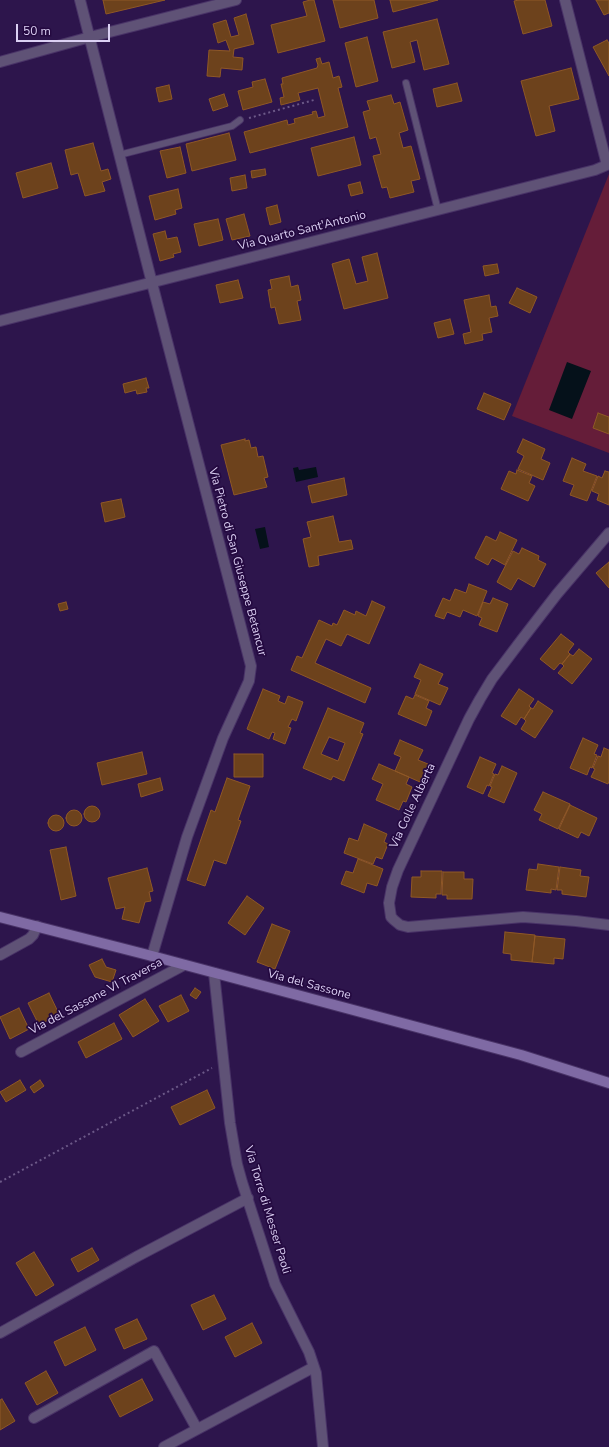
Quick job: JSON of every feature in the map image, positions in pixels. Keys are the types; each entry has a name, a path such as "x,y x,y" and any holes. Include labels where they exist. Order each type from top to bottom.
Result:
{"main road":[{"name":"Via del Sassone","path":"0,917 184,964 521,1055 609,1083"}],"street":[{"name":"Via Pietro di San Giuseppe Betancur","path":"80,0 250,661 251,671 249,681 223,738 193,819 152,956"},
{"path":"0,62 208,4 236,0"},
{"path":"565,0 608,165"},
{"name":"Via Quarto Sant'Antonio","path":"0,321 594,170 608,165"},
{"name":"Via Colle Alberta","path":"609,533 527,631 492,679 480,699 459,740 398,870 392,887 389,903 391,917 400,925 408,927 523,917 609,925"},
{"path":"0,954 29,939 33,935 37,926"},
{"name":"Via del Sassone VI Traversa","path":"21,1052 184,964"},
{"name":"Via Torre di Messer Paoli","path":"214,973 230,1123 235,1154 242,1182 275,1284 306,1347 314,1367 318,1390 323,1447"},
{"path":"0,1333 136,1257 248,1198"},
{"path":"34,1418 154,1351 197,1429"},
{"path":"164,1447 314,1367"}],"lane":[{"path":"406,83 438,210"},
{"path":"120,155 232,126 240,120"}],"path":[{"path":"240,120 314,100"},
{"path":"0,1182 224,1062"}],"shaded area":[{"path":"609,174 609,453 512,416"},
{"path":"567,362 591,371 572,419 549,410"},
{"path":"298,467 299,470 316,467 318,477 296,482 293,468"},
{"path":"265,527 269,547 260,549 255,529"}],"building":[{"path":"103,0 165,0 106,14"},
{"path":"314,0 325,41 278,53 271,25 307,16 303,2"},
{"path":"333,0 374,0 378,18 340,28"},
{"path":"390,0 438,0 393,12"},
{"path":"545,0 552,26 523,34 514,1"},
{"path":"596,0 609,0 609,13 604,15"},
{"path":"246,14 254,44 234,49 233,57 243,58 242,70 221,68 220,77 207,76 209,50 230,51 226,40 218,43 213,24 226,20 231,37 239,35 234,18"},
{"path":"437,19 449,64 424,70 417,40 410,42 415,62 392,68 383,32"},
{"path":"367,37 378,81 356,87 345,43"},
{"path":"607,40 609,43 609,76 593,47"},
{"path":"320,58 322,64 329,62 333,78 339,76 342,87 338,88 348,127 250,153 244,132 287,120 288,125 295,123 294,119 313,114 312,112 316,111 318,118 325,116 318,88 298,93 300,100 281,105 280,98 284,97 281,84 283,84 282,78 317,68 318,65 316,59"},
{"path":"571,68 579,99 549,106 555,131 536,136 521,81"},
{"path":"265,79 272,102 243,110 238,91 253,87 252,82"},
{"path":"457,83 462,101 437,107 433,89"},
{"path":"169,85 172,99 159,102 156,88"},
{"path":"224,94 228,106 213,111 209,99"},
{"path":"391,95 394,104 400,102 408,130 399,133 403,148 411,146 420,179 411,181 414,192 390,198 387,187 382,188 373,156 381,154 376,137 370,139 363,112 370,110 367,101"},
{"path":"229,133 236,160 192,171 186,144"},
{"path":"354,137 361,165 318,176 311,148"},
{"path":"93,143 101,171 108,169 111,179 102,182 105,191 85,196 78,173 71,175 65,150"},
{"path":"180,147 186,173 167,178 160,151"},
{"path":"51,163 58,188 23,198 16,173"},
{"path":"265,169 266,175 252,178 251,171"},
{"path":"245,175 247,188 232,191 230,178"},
{"path":"360,182 363,193 351,196 348,185"},
{"path":"178,189 182,208 175,210 176,214 155,220 149,196"},
{"path":"277,205 281,222 270,225 266,208"},
{"path":"244,214 250,236 232,240 226,219"},
{"path":"218,219 223,240 199,246 194,224"},
{"path":"165,231 167,239 177,237 181,252 173,254 174,257 160,261 153,234"},
{"path":"377,253 388,298 344,309 332,264 349,259 356,284 368,281 362,257"},
{"path":"497,264 499,273 485,276 483,266"},
{"path":"289,276 291,287 298,285 301,300 297,301 301,320 279,324 275,307 271,308 268,290 272,289 270,280"},
{"path":"238,280 243,298 220,303 216,285"},
{"path":"517,288 537,297 530,313 509,303"},
{"path":"489,295 491,307 496,306 498,316 489,318 492,332 482,334 483,340 465,344 463,334 471,332 464,300"},
{"path":"450,319 454,334 438,338 434,323"},
{"path":"146,378 149,388 146,388 147,392 137,394 136,390 125,393 123,384"},
{"path":"484,393 511,404 504,420 477,409"},
{"path":"598,413 609,417 609,434 593,428"},
{"path":"245,439 245,441 249,440 251,448 256,447 258,457 263,456 268,477 264,478 267,487 234,495 221,445"},
{"path":"523,439 545,449 541,459 550,463 543,480 518,469 524,456 517,452"},
{"path":"572,458 586,464 583,471 597,476 587,501 570,495 574,485 563,481"},
{"path":"517,470 532,476 529,483 535,486 528,501 501,489 509,471 516,474"},
{"path":"605,471 609,472 609,505 597,500 599,494 592,491 598,476 602,478"},
{"path":"344,478 347,495 312,503 308,486"},
{"path":"121,499 125,517 105,522 101,503"},
{"path":"333,516 339,542 351,540 353,549 318,556 319,565 309,567 303,539 311,537 307,522"},
{"path":"500,532 517,540 505,565 492,558 488,565 475,558 486,536 496,541"},
{"path":"522,548 539,556 538,560 546,564 534,587 518,578 511,590 497,582 513,551 519,554"},
{"path":"609,562 609,588 596,573"},
{"path":"469,584 487,591 477,616 463,610 460,617 447,612 444,619 435,616 443,598 450,601 455,589 466,593"},
{"path":"493,598 508,604 497,632 479,625 482,618 478,616 483,602 490,604"},
{"path":"372,601 385,607 369,644 347,634 341,646 326,639 315,663 371,688 365,703 291,670 297,656 302,658 319,620 332,626 333,623 337,625 344,610 355,615 356,611 366,616"},
{"path":"66,602 68,609 60,611 58,604"},
{"path":"561,634 574,644 568,652 570,654 562,664 560,663 554,670 540,659"},
{"path":"579,649 592,659 572,684 558,673 564,666 562,664 570,654 573,656"},
{"path":"420,664 443,674 438,684 448,688 440,705 415,694 421,680 414,677"},
{"path":"263,689 280,696 278,701 285,704 288,696 303,702 296,721 292,719 288,727 291,728 285,744 273,739 275,733 272,732 269,739 247,729"},
{"path":"519,689 534,699 529,706 531,708 524,719 521,717 516,725 501,716"},
{"path":"415,695 429,701 426,708 432,711 426,726 398,714 406,696 413,699"},
{"path":"538,701 553,711 535,738 521,729 526,721 524,719 531,708 533,709"},
{"path":"328,708 364,723 360,733 363,734 344,781 333,776 331,780 303,768","holes":["329,737 345,743 338,761 321,754"]},
{"path":"583,738 598,745 594,754 597,755 592,768 590,767 587,775 570,768"},
{"path":"400,740 423,750 418,760 428,764 420,782 395,771 401,757 394,754"},
{"path":"604,748 609,750 608,784 591,777 595,769 593,768 598,756 601,757"},
{"path":"142,752 147,774 102,785 97,763"},
{"path":"234,754 263,754 263,777 234,777"},
{"path":"480,757 496,764 489,786 487,785 483,794 467,787"},
{"path":"379,764 409,777 406,784 412,787 406,802 403,801 399,810 376,800 383,784 372,779"},
{"path":"502,766 517,773 504,803 488,796 495,774 498,775"},
{"path":"160,778 163,790 141,797 138,784"},
{"path":"227,778 250,786 238,820 241,821 226,864 214,860 205,886 187,880 211,810 215,812"},
{"path":"543,792 570,804 558,829 539,820 542,814 534,810"},
{"path":"570,805 597,818 589,836 581,832 578,838 559,829"},
{"path":"92,806 99,811 100,814 95,821 92,822 85,817 84,814 89,807"},
{"path":"74,810 81,815 82,818 77,825 74,826 67,821 66,818 71,811"},
{"path":"56,815 62,817 64,823 62,829 56,831 50,829 48,823 50,817"},
{"path":"364,824 387,834 384,842 388,844 382,859 376,857 373,864 344,853 349,838 358,841"},
{"path":"66,847 76,896 61,900 50,850"},
{"path":"358,859 383,869 377,886 367,883 364,893 341,884 346,871 353,873"},
{"path":"538,864 559,867 556,890 551,889 551,893 526,890 529,869 537,870"},
{"path":"560,867 581,870 580,876 589,877 586,897 562,894 562,890 557,890"},
{"path":"147,868 153,891 149,892 151,901 145,902 139,923 122,919 125,907 116,909 108,878"},
{"path":"421,871 442,871 441,894 436,894 436,898 411,897 412,877 421,877"},
{"path":"443,872 464,872 464,879 473,879 472,899 447,899 447,895 442,895"},
{"path":"247,896 264,908 245,935 228,923"},
{"path":"272,924 290,931 275,969 257,962"},
{"path":"505,932 535,935 532,962 511,960 511,954 503,953"},
{"path":"535,936 565,939 563,959 554,958 554,964 532,962"},
{"path":"102,959 106,967 116,970 112,982 95,977 89,965"},
{"path":"195,988 201,992 196,999 190,995"},
{"path":"49,993 59,1014 39,1025 28,1003"},
{"path":"181,995 189,1011 168,1022 159,1006"},
{"path":"145,999 159,1021 133,1037 119,1015"},
{"path":"19,1008 29,1029 10,1039 0,1017"},
{"path":"114,1023 122,1039 86,1058 78,1042"},
{"path":"20,1080 26,1090 6,1102 0,1092"},
{"path":"40,1080 44,1086 34,1093 30,1087"},
{"path":"207,1090 215,1108 180,1125 171,1107"},
{"path":"92,1248 99,1260 78,1272 71,1259"},
{"path":"34,1252 54,1285 36,1296 16,1263"},
{"path":"214,1295 226,1319 203,1330 191,1305"},
{"path":"137,1319 147,1339 124,1349 115,1329"},
{"path":"252,1323 262,1343 235,1357 225,1337"},
{"path":"85,1327 96,1350 65,1366 54,1342"},
{"path":"46,1371 58,1393 37,1405 25,1383"},
{"path":"142,1379 153,1400 120,1417 109,1396"},
{"path":"2,1399 15,1421 0,1430 0,1400"}]}
